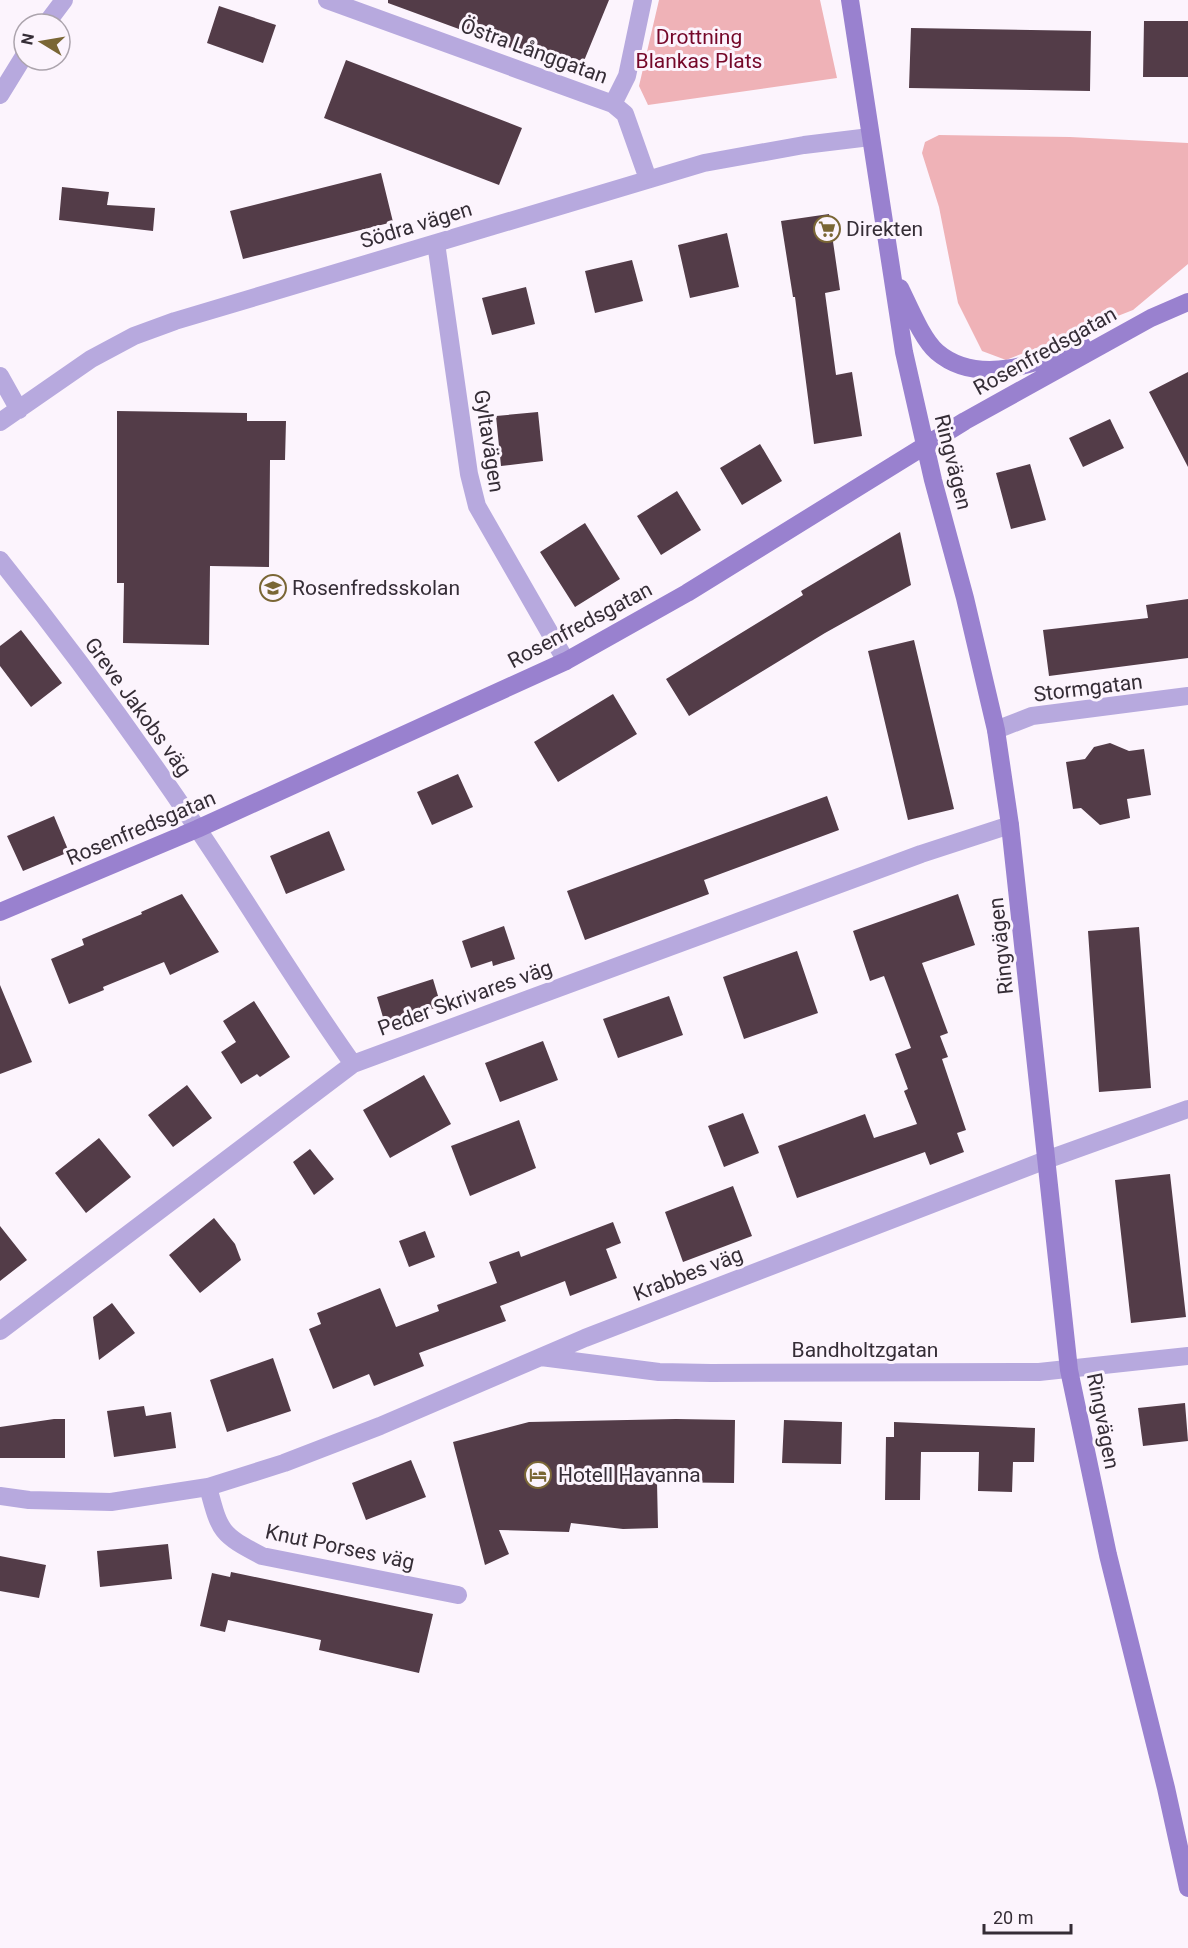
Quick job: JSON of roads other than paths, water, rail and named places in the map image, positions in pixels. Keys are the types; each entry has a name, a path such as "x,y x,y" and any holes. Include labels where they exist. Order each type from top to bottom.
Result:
{"street":[{"name":"Östra Långgatan","path":"327,0 356,5 613,104 625,114 629,122 648,179"},
{"path":"613,104 627,76 643,0"},
{"name":"Ringvägen","path":"850,0 904,352 925,446 996,730 1011,825 1069,1370 1108,1555 1164,1777 1188,1888"},
{"path":"0,95 15,72"},
{"name":"Södra vägen","path":"0,422 92,359 134,336 175,321 714,161 804,145 870,137"},
{"name":"Gyltavägen","path":"436,243 469,474 477,506 566,662"},
{"name":"Rosenfredsgatan","path":"892,272 917,322 936,351 958,364 984,370 1021,367 1188,302"},
{"name":"Rosenfredsgatan","path":"0,912 197,829 566,662 687,593 965,421 1151,318"},
{"path":"0,376 19,410"},
{"name":"Greve Jakobs väg","path":"0,560 123,723 197,829 316,1012 353,1064"},
{"name":"Stormgatan","path":"996,730 1032,716 1188,696"},
{"name":"Peder Skrivares väg","path":"0,1331 353,1064 921,854 1011,825"},
{"name":"Krabbes väg","path":"207,1487 327,1446 596,1333 1046,1160 1188,1109"},
{"name":"Bandholtzgatan","path":"541,1357 659,1372 1069,1370 1188,1356"},
{"path":"0,1496 29,1500 111,1502 207,1487"},
{"name":"Knut Porses väg","path":"207,1487 218,1526 235,1542 262,1556 458,1595"}],"place":[{"name":"Direkten","path":"827,229"},
{"name":"Rosenfredsskolan","path":"273,588"},
{"name":"Hotell Havanna","path":"538,1475"}],"park label":[{"name":"Drottning Blankas Plats","path":"699,49"}]}
